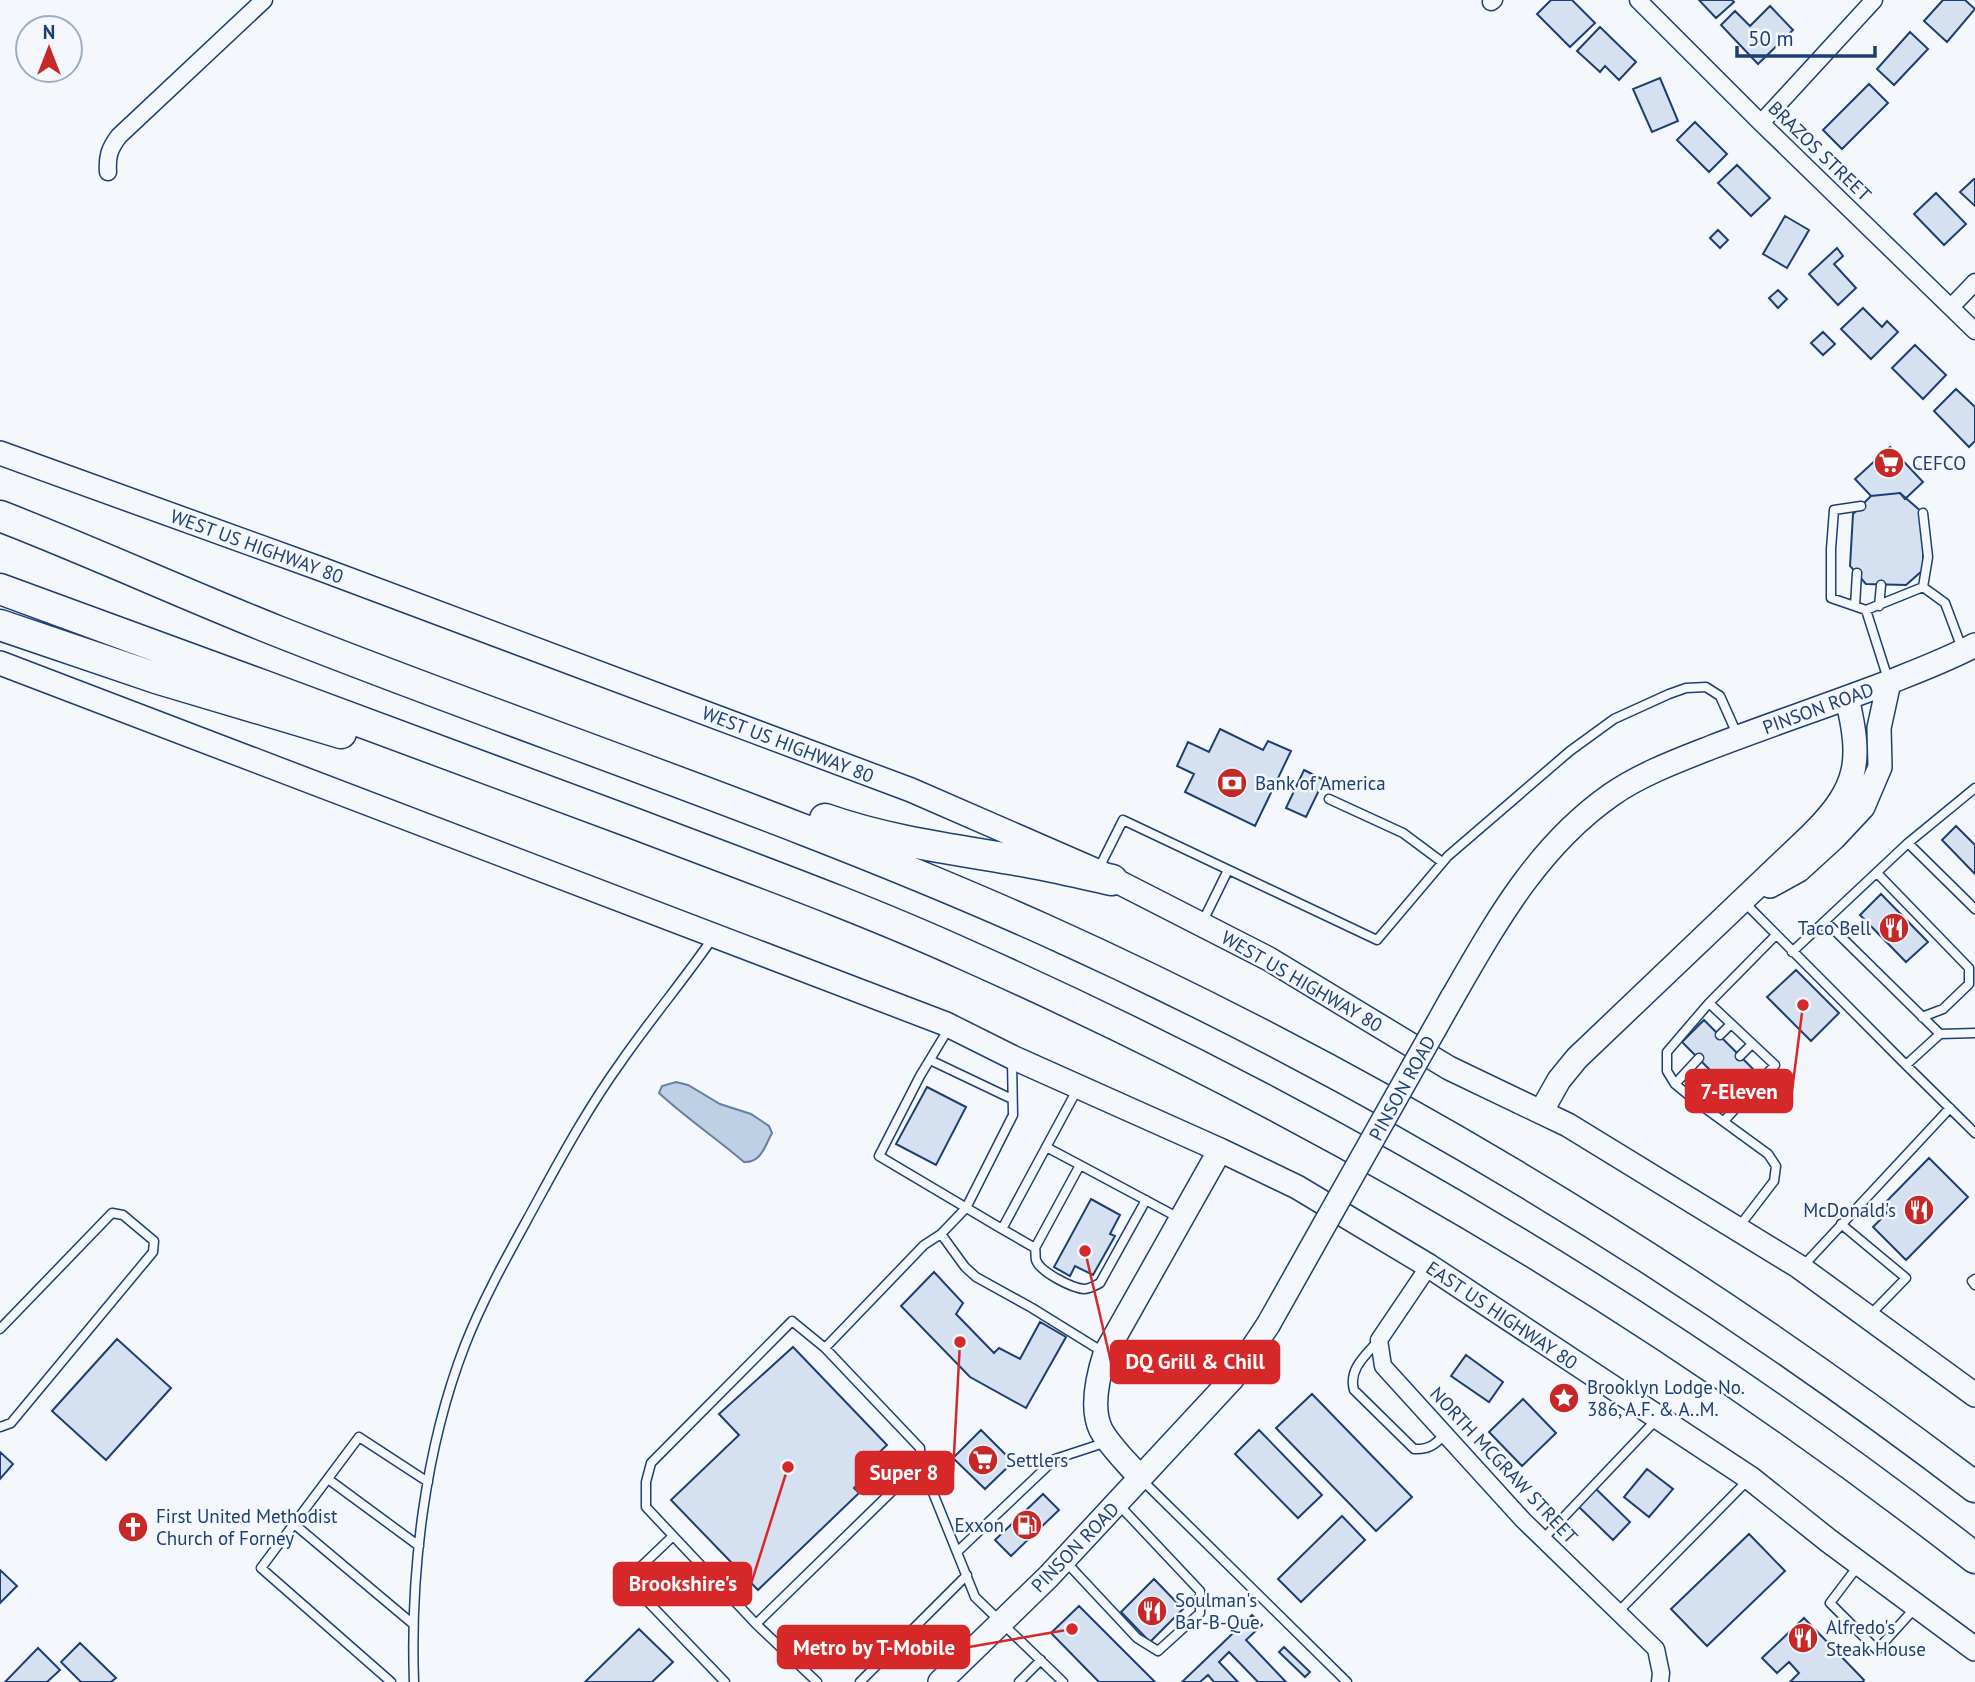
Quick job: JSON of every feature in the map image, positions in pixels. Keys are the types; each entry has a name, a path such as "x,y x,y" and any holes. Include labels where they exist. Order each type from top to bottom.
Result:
{"highway":[{"path":"0,516 277,631 654,771 902,869 1035,926 1235,1022 1474,1152 1695,1289 1892,1424 1975,1487"},
{"path":"0,589 839,902 962,953 1116,1024 1330,1134 1509,1238 1643,1322 1831,1451 1975,1558"},
{"path":"0,625 222,699 590,807"},
{"path":"654,771 751,793 867,832 1104,875"}],"main road":[{"name":"WEST US HIGHWAY 80","path":"0,453 321,569 911,790 1104,875 1202,923 1269,959 1449,1068 1541,1112"},
{"name":"PINSON ROAD","path":"940,1682 1064,1560 1233,1379 1268,1325 1513,894 1542,859 1594,809 1635,781 1738,737 1889,682 1969,648"},
{"path":"0,663 950,1026 1078,1088 1220,1150 1105,1354 1099,1373 1096,1398 1101,1430 1140,1478"},
{"path":"1742,900 1799,870 1863,807 1880,766 1879,728 1889,682"},
{"path":"1847,698 1856,757 1850,782 1824,822 1577,1058 1559,1080 1541,1112 1568,1125 1801,1268 1975,1395"},
{"name":"EAST US HIGHWAY 80","path":"1220,1150 1297,1187 1429,1266 1750,1478 1975,1649"}],"street":[{"path":"108,173 107,156 111,145 119,136 264,0"},
{"name":"BRAZOS STREET","path":"1638,0 1975,331"},
{"path":"1761,123 1874,0"},
{"path":"1952,306 1975,282"},
{"path":"1379,1340 1429,1266"},
{"name":"NORTH MCGRAW STREET","path":"1379,1340 1383,1366 1523,1520 1656,1649 1660,1682"}],"lane":[{"path":"1861,506 1834,510 1831,598 1867,610 1923,587"},
{"path":"1923,513 1928,557 1923,587"},
{"path":"1855,606 1857,573"},
{"path":"1879,606 1881,584"},
{"path":"1923,587 1945,603 1969,648"},
{"path":"1867,610 1889,682"},
{"path":"1104,875 1123,820 1377,940 1442,862 1570,751 1614,719 1686,688 1706,687 1720,696 1738,737"},
{"path":"1793,952 1908,842 1975,789"},
{"path":"1329,799 1404,833 1442,862"},
{"path":"1908,842 1975,909"},
{"path":"1202,923 1228,870"},
{"path":"1877,873 1969,968 1969,985 1943,1010 1922,1017"},
{"path":"1742,900 1975,1133"},
{"path":"1825,921 1940,1034"},
{"path":"1737,1229 1774,1181 1776,1166 1768,1154 1675,1084 1667,1071 1667,1052 1709,1003 1776,935"},
{"path":"414,1682 414,1583 428,1482 444,1413 465,1345 503,1265 565,1151 620,1063 679,986 713,936"},
{"path":"1709,1003 1775,1065 1724,1121"},
{"path":"1720,1035 1731,1024"},
{"path":"950,1026 879,1156 1035,1248"},
{"path":"1906,1065 1940,1034 1975,1033"},
{"path":"1740,1056 1752,1044"},
{"path":"825,1348 924,1245 940,1234 966,1208 1013,1115 1012,1057"},
{"path":"1675,1084 1699,1058"},
{"path":"930,1060 1013,1099"},
{"path":"1698,1103 1720,1079"},
{"path":"1002,1229 1078,1088"},
{"path":"1801,1268 1950,1108"},
{"path":"1046,1147 1180,1219"},
{"path":"1080,1165 1035,1248 1036,1260 1043,1269 1069,1285 1081,1289 1092,1288 1100,1283 1146,1200"},
{"path":"0,1329 112,1213 123,1215 154,1241 153,1252 144,1263 11,1423 0,1427"},
{"path":"1842,1224 1906,1278 1868,1317"},
{"path":"940,1234 976,1277 1105,1354"},
{"path":"1975,1279 1972,1282 1975,1285"},
{"path":"817,1682 756,1624 646,1507 646,1482 651,1463 792,1321 825,1348 920,1448 921,1463 975,1597 1003,1621 1063,1682"},
{"path":"1379,1340 1354,1370 1351,1381 1354,1390 1414,1449 1424,1450 1436,1444 1446,1433"},
{"path":"1543,1539 1658,1418"},
{"path":"390,1682 261,1568 359,1437 428,1482"},
{"path":"957,1552 1055,1460 1110,1441"},
{"path":"756,1624 921,1463"},
{"path":"1140,1478 1347,1682"},
{"path":"1618,1612 1750,1478"},
{"path":"328,1479 419,1546"},
{"path":"1064,1560 1136,1638 1158,1651 1200,1613 1200,1591 1117,1503"},
{"path":"294,1524 413,1624"},
{"path":"673,1536 627,1580 725,1682"},
{"path":"1860,1564 1830,1603 1877,1650 1917,1606"},
{"path":"860,1682 967,1576"},
{"path":"1019,1682 1041,1660"}],"water":[{"path":"676,1082 688,1085 720,1104 751,1114 769,1126 772,1133 758,1157 744,1162 659,1093 662,1086"}],"building":[{"path":"1551,0 1572,0 1595,23 1570,47 1537,14"},
{"path":"1699,0 1732,0 1734,2 1716,18"},
{"path":"1943,0 1965,0 1975,9 1947,42 1924,21"},
{"path":"1770,6 1793,30 1758,64 1721,25 1735,11 1750,26"},
{"path":"1600,27 1636,62 1619,80 1605,66 1600,72 1577,51"},
{"path":"1910,32 1928,49 1894,85 1877,69"},
{"path":"1660,78 1678,121 1652,132 1633,89"},
{"path":"1869,84 1888,103 1842,149 1823,130"},
{"path":"1695,122 1727,154 1709,172 1677,140"},
{"path":"1737,165 1770,198 1751,216 1718,183"},
{"path":"1975,180 1975,206 1960,192"},
{"path":"1936,193 1966,224 1944,245 1914,214"},
{"path":"1785,216 1809,230 1787,268 1763,254"},
{"path":"1718,230 1728,240 1720,248 1710,238"},
{"path":"1837,248 1843,256 1834,264 1856,288 1838,305 1809,274"},
{"path":"1778,290 1787,299 1778,308 1769,298"},
{"path":"1863,308 1882,327 1887,321 1898,332 1871,359 1841,329"},
{"path":"1823,332 1835,344 1823,355 1811,343"},
{"path":"1915,345 1946,375 1923,399 1892,368"},
{"path":"1956,389 1975,407 1975,441 1969,447 1934,411"},
{"name":"CEFCO","path":"1890,447 1923,482 1905,499 1900,493 1871,496 1855,479"},
{"name":"CEFCO","path":"1900,493 1923,513 1923,570 1906,585 1866,584 1850,566 1853,514 1871,496"},
{"name":"Bank of America","path":"1220,729 1263,750 1268,741 1291,751 1255,826 1185,792 1194,774 1177,766 1188,742 1209,752"},
{"path":"1304,770 1324,780 1306,817 1286,808"},
{"path":"1956,826 1975,845 1975,874 1942,840"},
{"name":"Taco Bell","path":"1881,894 1928,942 1906,962 1860,915"},
{"path":"1796,970 1839,1013 1811,1041 1767,997"},
{"path":"1704,1020 1755,1071 1733,1093 1682,1042"},
{"path":"927,1087 966,1107 936,1165 896,1144"},
{"name":"McDonald's","path":"1929,1158 1968,1197 1906,1260 1873,1227 1887,1213 1881,1207"},
{"path":"1091,1199 1120,1215 1110,1234 1115,1236 1093,1275 1075,1266 1070,1276 1054,1267"},
{"path":"934,1272 963,1303 956,1314 994,1353 999,1348 1020,1359 1040,1322 1066,1337 1026,1408 970,1377 901,1306"},
{"path":"117,1339 171,1388 106,1460 52,1411"},
{"path":"793,1347 887,1445 867,1464 873,1470 854,1488 859,1493 758,1590 671,1500 739,1435 719,1414"},
{"path":"1466,1355 1503,1382 1489,1402 1451,1376"},
{"path":"1312,1394 1412,1497 1376,1531 1276,1428"},
{"path":"1523,1399 1556,1433 1522,1466 1489,1432"},
{"name":"Settlers","path":"981,1430 1013,1462 985,1489 953,1458"},
{"path":"1259,1430 1322,1495 1298,1518 1235,1454"},
{"path":"0,1452 13,1464 0,1479"},
{"path":"1647,1469 1673,1489 1649,1517 1624,1497"},
{"path":"1595,1488 1630,1522 1613,1540 1578,1506"},
{"name":"Exxon","path":"1043,1494 1059,1510 1011,1556 995,1540"},
{"path":"1342,1516 1365,1540 1301,1602 1278,1579"},
{"path":"1749,1534 1785,1571 1707,1646 1671,1609"},
{"path":"0,1570 17,1586 0,1603"},
{"name":"Soulman's Bar-B-Que","path":"1154,1579 1183,1609 1150,1642 1121,1612"},
{"path":"1079,1606 1155,1682 1099,1682 1051,1633"},
{"path":"1252,1615 1262,1625 1246,1640 1286,1682 1258,1682 1229,1652 1219,1662 1238,1682 1214,1682 1208,1675 1200,1682 1182,1682"},
{"name":"Alfredo's Steak House","path":"1804,1618 1863,1682 1790,1682 1799,1673 1789,1662 1777,1673 1762,1658"},
{"path":"639,1629 673,1662 652,1682 585,1682"},
{"path":"80,1643 116,1678 111,1682 81,1682 61,1662"},
{"path":"1284,1647 1310,1672 1305,1677 1279,1652"},
{"path":"38,1648 60,1670 47,1682 5,1682"}],"place":[{"name":"CEFCO","path":"1889,463"},
{"name":"Bank of America","path":"1232,783"},
{"name":"Taco Bell","path":"1894,928"},
{"name":"7-Eleven","path":"1803,1005"},
{"name":"McDonald's","path":"1919,1210"},
{"name":"DQ Grill & Chill","path":"1085,1251"},
{"name":"Super 8","path":"960,1342"},
{"name":"Brooklyn Lodge No. 386, A.F. & A..M.","path":"1564,1398"},
{"name":"Settlers","path":"983,1460"},
{"name":"Brookshire's","path":"788,1467"},
{"name":"Exxon","path":"1027,1525"},
{"name":"First United Methodist Church of Forney","path":"133,1527"},
{"name":"Soulman's Bar-B-Que","path":"1152,1611"},
{"name":"Metro by T-Mobile","path":"1072,1629"},
{"name":"Alfredo's Steak House","path":"1803,1638"}]}
